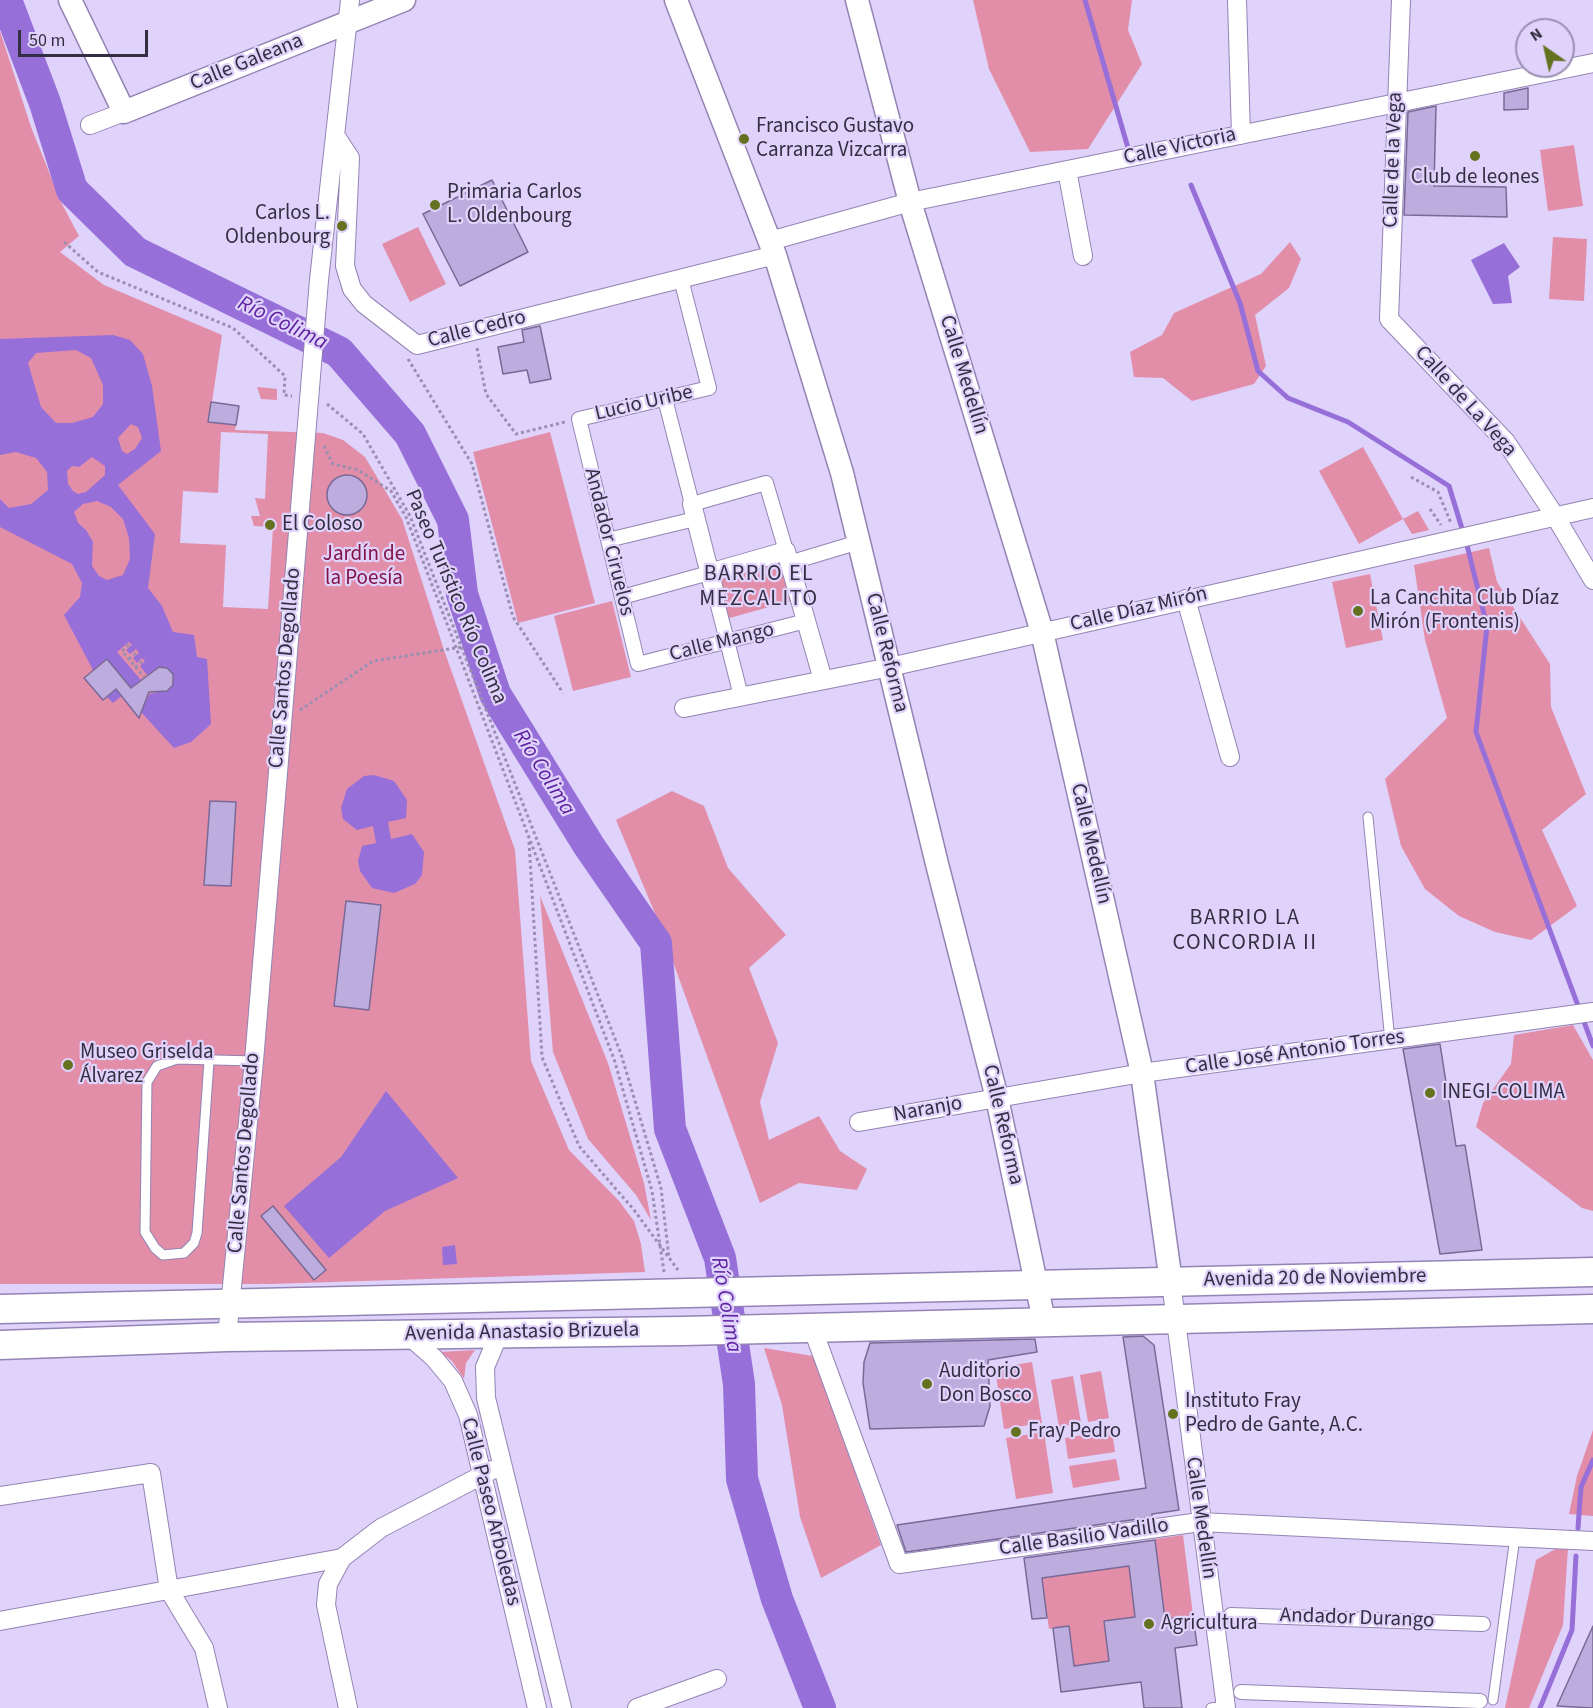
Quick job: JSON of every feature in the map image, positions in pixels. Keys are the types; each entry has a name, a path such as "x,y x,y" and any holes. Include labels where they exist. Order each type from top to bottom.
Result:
{"main road":[{"name":"Avenida 20 de Noviembre","path":"1036,1286 1593,1272"},
{"name":"Avenida Anastasio Brizuela","path":"0,1309 232,1304 680,1283 786,1292 1036,1286"},
{"name":"Avenida 20 de Noviembre","path":"1044,1321 1593,1309"},
{"name":"Avenida Anastasio Brizuela","path":"0,1345 227,1337 684,1331 1044,1321"}],"street":[{"path":"70,0 124,112"},
{"name":"Calle Galeana","path":"90,125 350,11 404,0"},
{"name":"Calle Reforma","path":"676,0 773,248 842,473 937,864 998,1098 1044,1321"},
{"name":"Calle Medellín","path":"856,0 910,202 1042,633 1142,1073 1171,1282 1221,1707"},
{"path":"1237,0 1241,135"},
{"name":"Calle de la Vega","path":"1389,320 1401,0"},
{"name":"Calle Santos Degollado","path":"227,1337 254,1061 319,280 350,11"},
{"name":"Calle Victoria","path":"773,248 910,202 1593,63"},
{"name":"Calle Cedro","path":"335,135 350,158 345,266 352,289 364,304 417,345 681,279 773,248"},
{"path":"1066,170 1083,256"},
{"name":"Lucio Uribe","path":"579,419 709,388 681,279"},
{"name":"Calle de La Vega","path":"1389,320 1506,442 1555,516 1593,580"},
{"path":"665,399 741,696"},
{"name":"Andador Ciruelos","path":"579,419 638,664"},
{"path":"608,540 694,511 766,483 823,680"},
{"name":"Calle Díaz Mirón","path":"684,708 890,667 1593,508"},
{"path":"622,597 710,573 859,542"},
{"path":"1186,599 1230,757"},
{"name":"Calle Mango","path":"638,664 806,621"},
{"name":"Calle José Antonio Torres","path":"998,1098 1142,1073 1593,1012"},
{"name":"Naranjo","path":"859,1122 998,1098"},
{"name":"Calle Basilio Vadillo","path":"803,1327 899,1564 1200,1522 1593,1541"},
{"name":"Calle Paseo Arboledas","path":"499,1334 486,1367 485,1387 562,1708"},
{"name":"Calle Paseo Arboledas","path":"408,1335 434,1358 453,1381 468,1415 537,1708"},
{"path":"348,1708 326,1605 328,1584 342,1558 381,1528 502,1465"},
{"path":"0,1496 151,1473 169,1590 204,1648 213,1707"},
{"path":"0,1621 342,1558"},
{"name":"Andador Durango","path":"1231,1615 1483,1624"},
{"path":"637,1708 717,1679"},
{"path":"532,1687 555,1680"},
{"path":"1241,1692 1486,1700"}],"lane":[{"path":"1368,817 1390,1041"},
{"path":"208,1061 197,1233 194,1243 184,1253 164,1255 154,1248 145,1232 147,1082 157,1066 177,1059 254,1061"},
{"path":"1486,1700 1515,1537"}],"path":[{"name":"Paseo Turístico Río Colima","path":"64,242 98,272 233,328 285,376 284,395 323,400 363,434 410,516 621,1054 661,1188 669,1258"},
{"path":"474,332 486,394 516,434 579,419"},
{"path":"407,358 472,464 513,617 562,693"},
{"path":"309,400 333,464 358,470 391,491 406,517 614,1059 652,1191 663,1270 680,1283"},
{"path":"1411,477 1438,492 1464,536"},
{"path":"129,645 122,651 144,677"},
{"path":"294,714 373,661 462,647"},
{"path":"129,659 136,653"},
{"path":"135,667 142,661"},
{"name":"Paseo Turístico Río Colima","path":"528,821 542,1057 579,1146 634,1210 660,1245 669,1258 680,1283"}],"green space":[{"path":"973,0 1132,0 1128,30 1142,64 1088,149 1030,152 989,69"},
{"name":"Jardín de la Poesía","path":"0,31 31,127 61,202 79,236 60,252 104,285 222,335 209,422 236,425 235,430 323,433 343,440 365,457 402,519 444,650 515,850 531,1061 569,1150 619,1201 634,1221 641,1244 645,1272 271,1284 0,1284","holes":["221,432 268,434 265,499 255,498 260,516 251,516 254,526 273,527 268,609 223,607 226,545 180,543 183,491 218,493"]},
{"path":"1574,145 1583,206 1548,211 1540,150"},
{"path":"418,227 446,284 410,302 382,244"},
{"path":"1553,237 1587,239 1584,301 1549,299"},
{"path":"1290,242 1301,259 1289,288 1255,315 1266,366 1254,384 1192,401 1163,378 1134,377 1130,352 1162,335 1174,313 1261,274"},
{"path":"257,387 277,389 277,400 261,399"},
{"path":"550,432 595,603 518,623 473,452"},
{"path":"1363,447 1403,519 1359,544 1319,471"},
{"path":"1418,511 1429,530 1412,534 1403,519"},
{"path":"1489,548 1497,582 1550,664 1551,707 1586,794 1542,830 1577,906 1531,940 1495,932 1459,916 1425,889 1401,846 1385,779 1447,718 1425,640 1414,565"},
{"path":"783,558 794,600 726,619 714,577"},
{"name":"La Canchita Club Díaz Mirón (Frontenis)","path":"1370,574 1383,640 1346,648 1332,582"},
{"path":"612,601 631,677 573,691 554,616"},
{"path":"672,791 704,806 728,868 786,935 749,968 778,1043 760,1102 769,1140 819,1116 840,1151 867,1169 857,1190 799,1183 760,1203 659,923 616,820"},
{"path":"540,896 608,1063 644,1183 651,1220 636,1195 588,1139 553,1052"},
{"path":"1573,1025 1593,1060 1593,1211 1582,1208 1476,1127 1483,1103 1511,1064 1514,1035"},
{"path":"764,1348 813,1356 881,1545 821,1578 800,1517 782,1405"},
{"path":"475,1350 466,1363 464,1379 452,1361 440,1352"},
{"path":"1032,1362 1042,1423 1004,1429 995,1368"},
{"path":"1101,1371 1109,1418 1088,1422 1080,1375"},
{"path":"1073,1376 1081,1423 1059,1427 1051,1380"},
{"path":"1112,1430 1115,1452 1068,1459 1065,1438"},
{"path":"1593,1430 1593,1516 1569,1514 1577,1476"},
{"path":"1044,1432 1053,1493 1016,1499 1006,1438"},
{"path":"1116,1459 1120,1480 1073,1488 1069,1466"},
{"path":"1183,1535 1193,1615 1165,1619 1155,1539"},
{"path":"1557,1548 1568,1548 1563,1625 1529,1708 1505,1708 1536,1560"},
{"path":"1129,1566 1135,1617 1104,1621 1108,1654 1144,1667 1074,1666 1069,1626 1049,1629 1042,1578"}],"shaded area":[{"path":"1504,243 1520,267 1508,276 1512,303 1493,304 1471,260"},
{"path":"113,335 130,340 143,354 152,386 161,451 118,485 155,534 148,588 162,606 173,632 194,635 197,657 207,659 211,724 191,742 174,748 140,711 150,694 170,689 174,678 170,671 159,667 147,675 140,666 145,661 142,658 137,663 133,658 139,653 136,649 130,654 126,650 132,645 129,642 117,652 141,680 113,703 107,697 126,681 107,659 93,670 64,615 80,597 82,583 72,564 0,527 0,499 9,508 31,504 48,490 47,472 36,458 16,452 0,455 0,339","holes":["76,350 91,358 103,385 103,404 93,417 72,423 56,423 41,407 28,363 36,353","131,424 138,427 142,438 135,449 127,454 122,451 118,438","92,457 105,466 105,475 86,492 78,494 68,484 67,471 72,466 79,467","97,501 111,507 123,519 129,538 130,559 123,575 107,580 99,576 92,566 93,542 86,530 78,523 74,512 83,504"]},
{"path":"374,775 394,781 407,800 406,818 388,822 391,839 412,834 424,852 422,875 415,884 394,893 372,888 360,871 358,861 362,846 376,843 373,826 357,830 343,819 341,808 347,789 364,776"},
{"path":"386,1091 458,1178 385,1211 329,1258 284,1206 341,1157"},
{"path":"455,1245 457,1264 443,1265 442,1247"}],"building":[{"path":"1528,88 1528,109 1504,110 1504,93"},
{"path":"1436,106 1434,186 1506,187 1507,217 1404,215 1408,112"},
{"path":"492,180 528,252 460,286 423,214"},
{"path":"540,326 551,379 530,383 527,370 503,374 498,347 524,342 522,330"},
{"path":"211,402 239,406 236,425 208,422"},
{"path":"347,475 355,476 361,481 366,487 366,503 361,509 355,514 347,515 339,514 333,509 328,503 327,495 328,487 333,481 339,476"},
{"path":"107,659 131,688 159,667 167,668 173,674 173,685 167,691 149,692 139,718 116,689 103,700 84,678"},
{"path":"210,801 236,802 231,886 204,885"},
{"path":"346,901 381,905 369,1010 334,1006"},
{"name":"INEGI-COLIMA","path":"1440,1044 1456,1146 1465,1145 1482,1250 1440,1254 1403,1049"},
{"path":"273,1206 326,1270 314,1280 261,1216"},
{"path":"1143,1336 1154,1345 1179,1510 1152,1514 1152,1517 906,1552 897,1525 1146,1488 1123,1337"},
{"name":"Auditorio Don Bosco","path":"1035,1339 1037,1352 988,1360 990,1406 984,1426 870,1429 863,1383 864,1362 870,1343"},
{"name":"Agricultura","path":"1155,1540 1165,1619 1193,1616 1197,1645 1175,1648 1182,1708 1144,1708 1141,1682 1061,1692 1053,1628 1069,1626 1074,1666 1109,1661 1104,1621 1135,1617 1129,1566 1042,1578 1047,1618 1032,1619 1024,1558"},
{"path":"1593,1626 1593,1708 1557,1706"}],"waterway":[{"name":"Río Colima","path":"6,0 45,103 72,190 135,252 339,352 410,434 453,520 462,594 495,694 589,846 656,943 670,1129 720,1258 739,1384 742,1479 777,1599 820,1708"},
{"path":"1085,0 1128,148"},
{"path":"1191,185 1240,303 1258,371 1288,398 1348,422 1449,486 1467,545 1487,626 1476,732 1593,1046"},
{"path":"1578,1528 1581,1487 1593,1460"},
{"path":"1540,1708 1572,1630 1576,1556"}],"place":[{"name":"Francisco Gustavo Carranza Vizcarra","path":"744,139"},
{"name":"Club de leones","path":"1475,156"},
{"name":"Primaria Carlos L. Oldenbourg","path":"435,205"},
{"name":"Carlos L. Oldenbourg","path":"342,226"},
{"name":"El Coloso","path":"270,525"},
{"name":"La Canchita Club Díaz Mirón (Frontenis)","path":"1358,611"},
{"name":"Museo Griselda Álvarez","path":"68,1065"},
{"name":"INEGI-COLIMA","path":"1430,1093"},
{"name":"Auditorio Don Bosco","path":"927,1384"},
{"name":"Instituto Fray Pedro de Gante, A.C.","path":"1173,1414"},
{"name":"Fray Pedro","path":"1016,1432"},
{"name":"Agricultura","path":"1149,1624"}],"district":[{"name":"BARRIO EL MEZCALITO","path":"759,588"},
{"name":"BARRIO LA CONCORDIA II","path":"1245,932"}]}
